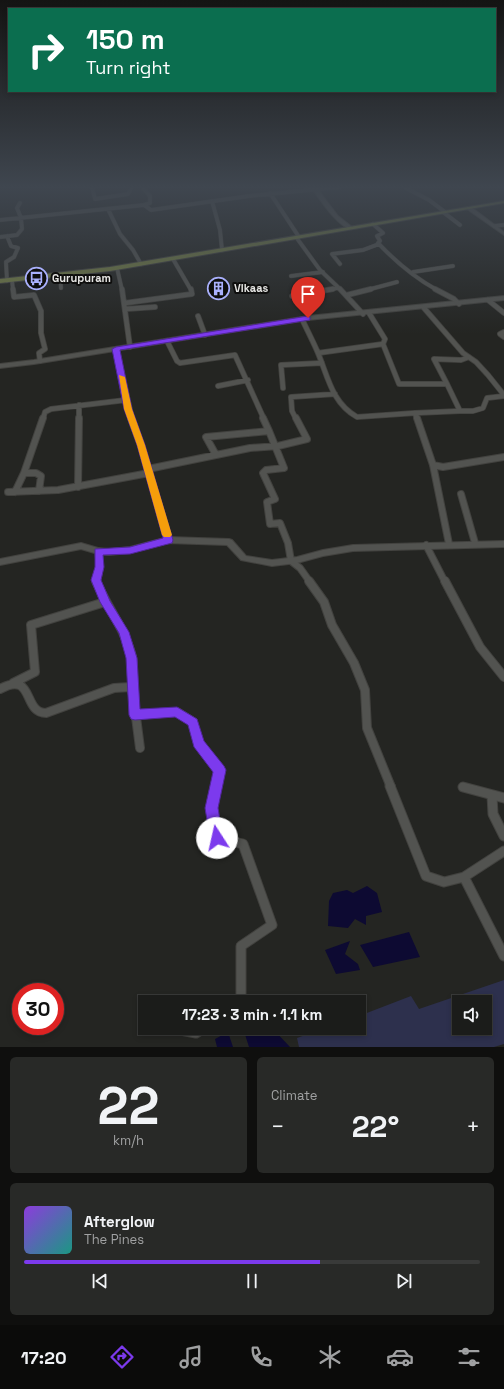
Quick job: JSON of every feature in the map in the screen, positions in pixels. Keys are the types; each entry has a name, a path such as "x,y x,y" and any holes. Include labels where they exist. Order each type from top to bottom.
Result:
{"main road":[{"path":"4,282 118,268 305,236"},
{"path":"0,366 130,347 302,319 424,308 504,298"}],"street":[{"path":"0,237 7,236 11,246 16,246 18,248 14,257 6,262 4,282 14,297 34,295 41,311 41,333 45,349 39,353 40,361"},
{"path":"122,236 133,250 141,264"},
{"path":"221,236 222,250"},
{"path":"377,236 379,244 390,256 413,272 426,284 454,299 459,304"},
{"path":"298,237 323,272 338,288 366,313 385,339 383,344 400,384 446,384"},
{"path":"340,264 332,254 363,250 379,244"},
{"path":"125,303 172,298 192,294 191,288 173,259"},
{"path":"413,272 453,266"},
{"path":"118,268 126,309 130,347"},
{"path":"291,276 323,272"},
{"path":"60,275 61,288"},
{"path":"347,295 397,282"},
{"path":"292,296 338,288"},
{"path":"172,298 174,304"},
{"path":"488,300 504,313"},
{"path":"126,309 155,307"},
{"path":"424,308 463,353 480,367 504,395"},
{"path":"198,316 205,335"},
{"path":"302,319 335,394 343,408 350,414 357,417 473,411 483,408 487,398 504,395"},
{"path":"504,332 500,334 504,337"},
{"path":"167,341 176,361 180,363 235,355 248,380 284,468 266,470 263,473 275,499 267,502 270,524 280,523 288,544 291,560 300,568 324,602 332,625 354,663 366,690 368,728 426,876 444,882 464,877 504,851"},
{"path":"318,353 383,344"},
{"path":"116,349 126,400 168,540"},
{"path":"460,411 434,359 461,360 469,357"},
{"path":"283,388 281,365 322,363"},
{"path":"218,386 248,380"},
{"path":"8,492 39,491 78,487 250,448 274,446 307,439 292,411 291,397 335,394"},
{"path":"15,492 24,473 45,412 51,408 126,400"},
{"path":"78,487 79,405"},
{"path":"415,413 433,465 449,544"},
{"path":"216,456 206,437 221,434 253,434 269,431"},
{"path":"433,465 449,466 504,457"},
{"path":"24,473 36,473 41,476 39,491"},
{"path":"462,494 475,543"},
{"path":"0,562 81,546 98,551 130,550 168,540 229,542 244,558 272,563 353,548 475,543 504,544"},
{"path":"426,545 480,647 504,677"},
{"path":"98,551 100,567 96,580 105,602 124,632 132,658 133,694 140,748"},
{"path":"0,689 36,672 31,625 105,602"},
{"path":"9,684 18,684 26,690 35,711 40,714 121,686 130,687 133,694"},
{"path":"135,715 177,712 193,722 198,743 220,770 212,808 217,838 243,844 272,926 241,946 240,995"},
{"path":"463,787 504,798"},
{"path":"492,796 493,814 504,836"},
{"path":"464,877 504,956"}],"shaded area":[{"path":"367,886 377,893 382,912 366,916 366,925 355,919 348,928 328,926 329,901 333,893 347,890 353,893"},
{"path":"409,932 420,957 373,967 360,945"},
{"path":"350,941 345,954 358,964 360,970 336,974 325,950"},
{"path":"504,980 504,1044 494,1047 299,1047 297,1038 305,1035 366,1035 366,1013 411,996 419,1009 452,998 452,1035 492,1035 492,995 460,995"},
{"path":"222,1035 229,1035 233,1047 217,1047 215,1039"},
{"path":"245,1035 279,1035 290,1047 249,1047"}],"slow traffic":[{"path":"121,377 128,409 141,445 167,535"}],"place":[{"name":"Gurupuram","path":"36,278"},
{"name":"Vikaas","path":"219,288"}],"route":[{"path":"217,838 212,808 220,770 198,743 193,722 177,712 135,715 132,658 124,632 105,602 96,580 100,567 98,551 108,552 130,550 168,540 141,445 128,409 116,349 308,318"}]}
